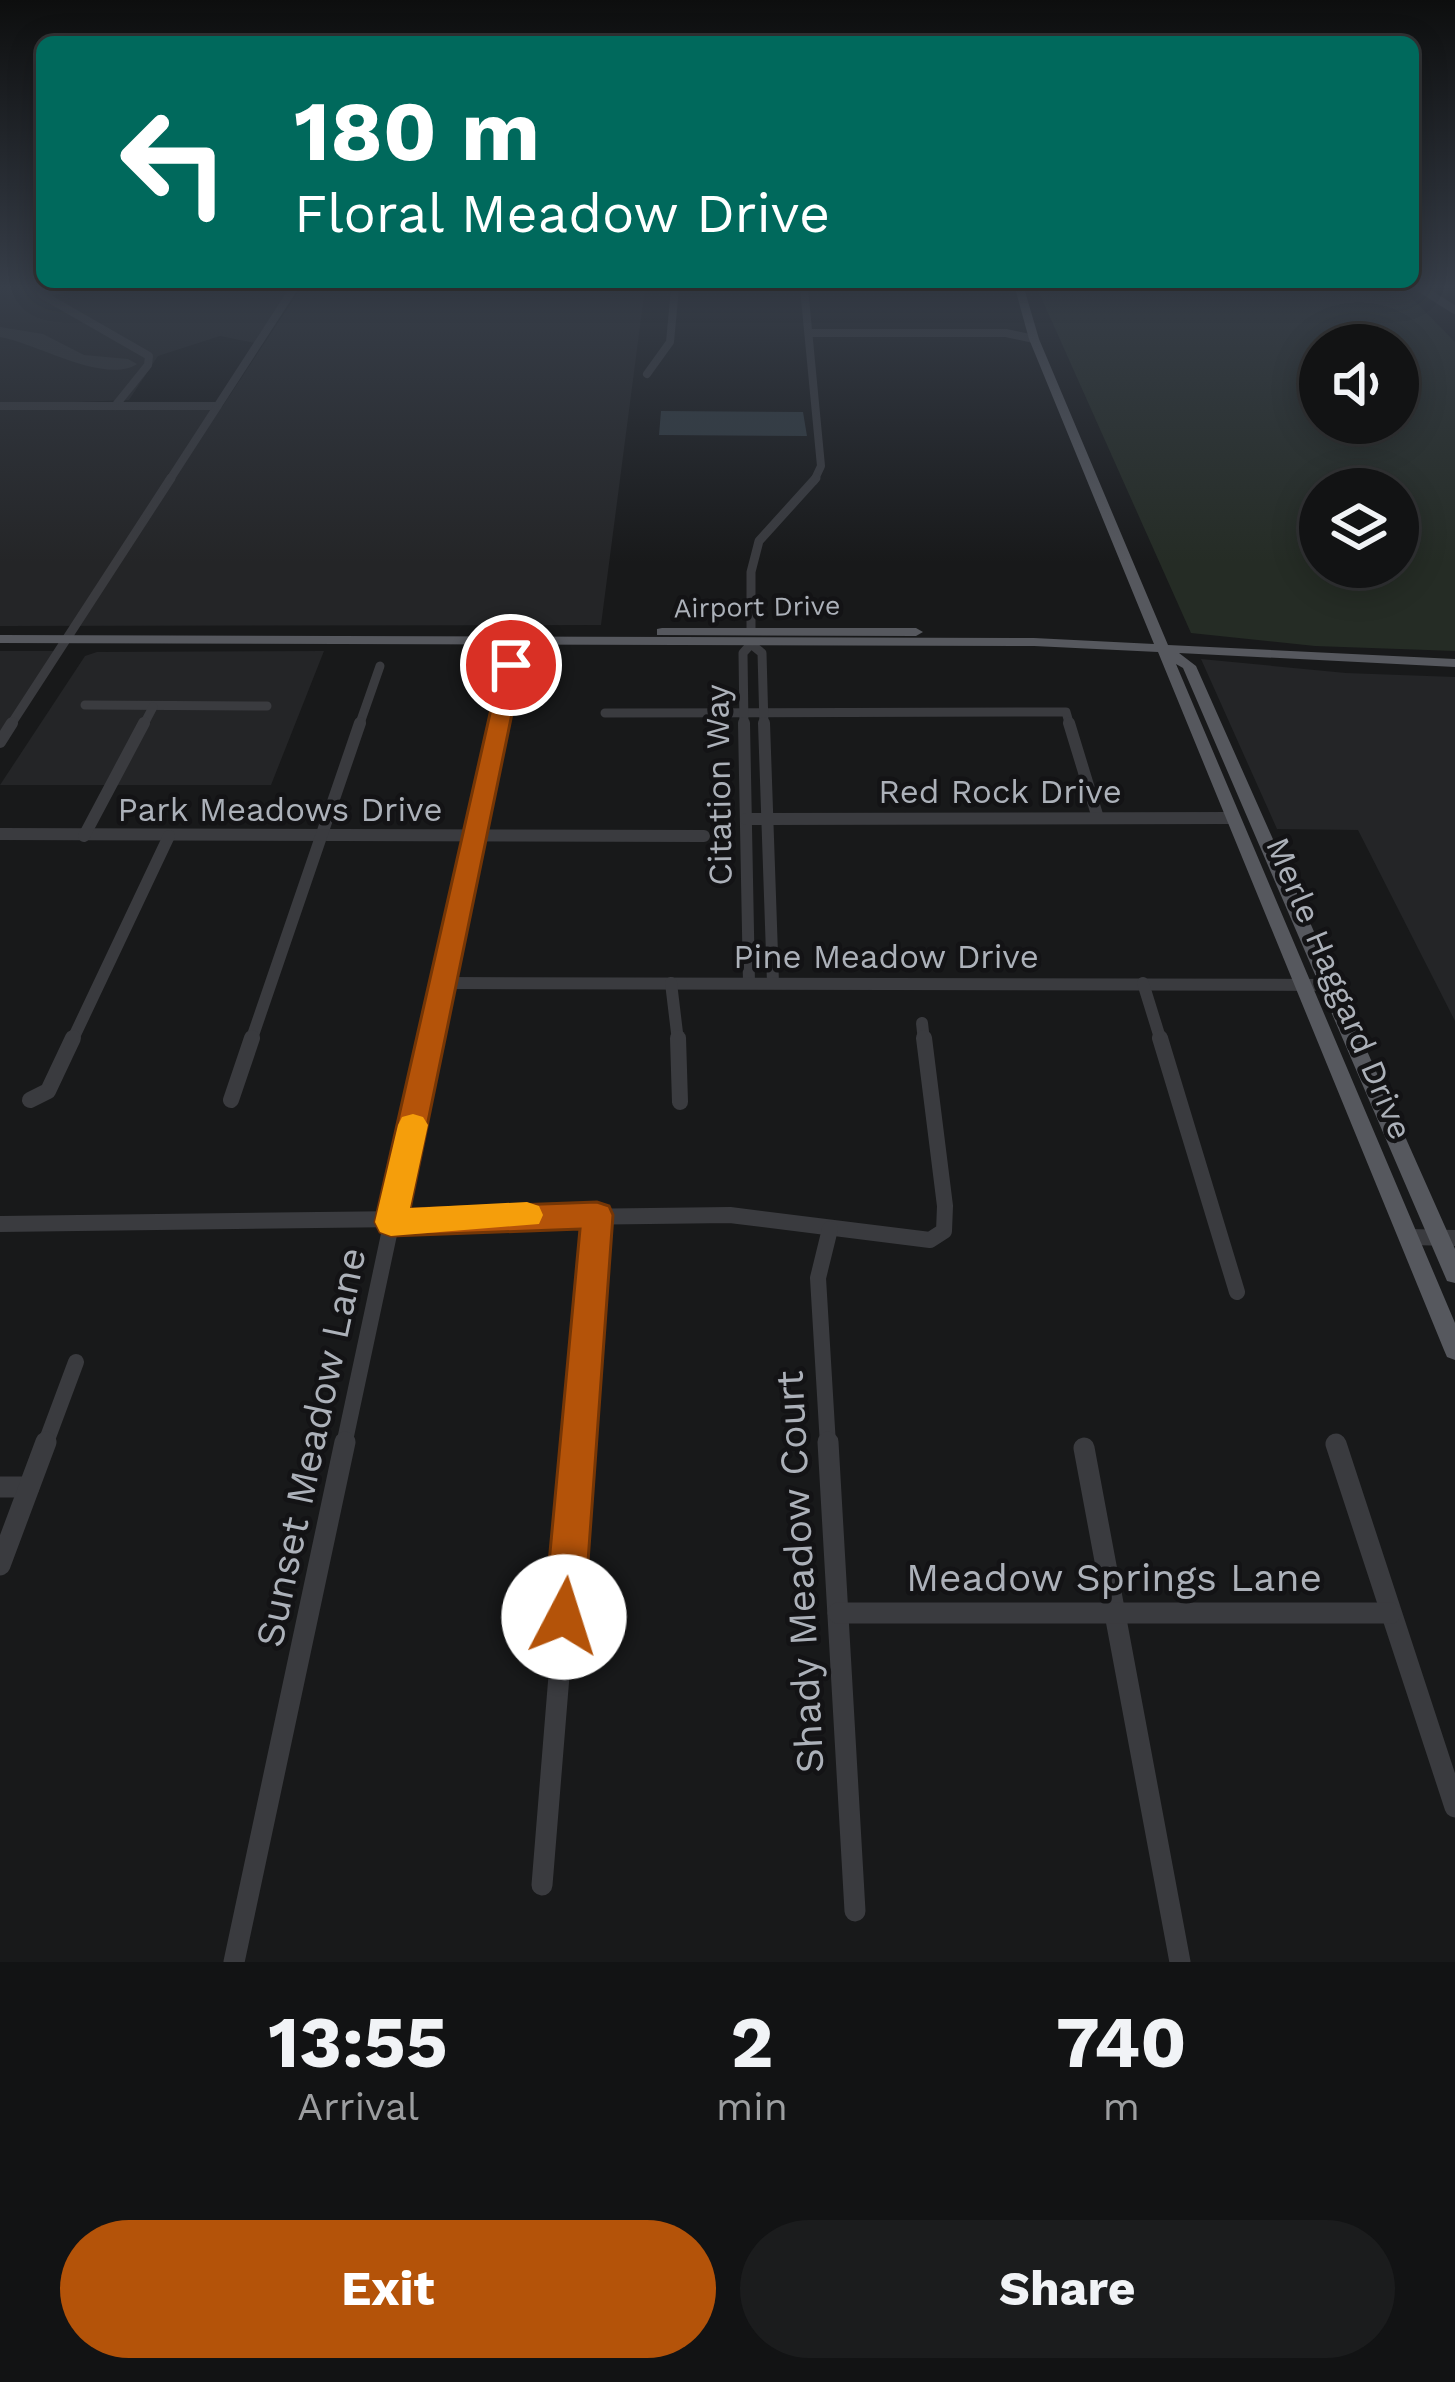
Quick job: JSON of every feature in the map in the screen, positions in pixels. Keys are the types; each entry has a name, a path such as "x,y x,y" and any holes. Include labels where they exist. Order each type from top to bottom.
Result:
{"main road":[{"name":"Merle Haggard Drive","path":"1051,380 1455,1350"},
{"name":"Airport Drive","path":"0,639 630,644 848,635 865,629 1012,636 1034,642"},
{"name":"Airport Drive","path":"480,642 751,637 1034,642 1455,663"},
{"name":"Merle Haggard Drive","path":"1165,651 1190,666 1328,985 1447,1238 1455,1274"}],"street":[{"path":"115,406 135,380"},
{"path":"0,742 235,380"},
{"name":"Citation Way","path":"749,983 743,653 751,637 758,543 810,490 821,466 813,380"},
{"path":"0,406 218,406"},
{"name":"Citation Way","path":"751,637 761,653 773,983"},
{"name":"Sunset Meadow Lane","path":"234,1962 511,665"},
{"path":"231,1100 380,666"},
{"path":"85,705 266,706"},
{"path":"85,836 153,707"},
{"path":"605,713 1066,712 1098,818"},
{"name":"Red Rock Drive","path":"746,819 1233,818"},
{"name":"Park Meadows Drive","path":"0,834 704,836"},
{"path":"30,1100 48,1090 169,836"},
{"name":"Pine Meadow Drive","path":"444,983 1328,985"},
{"path":"671,983 673,1030 684,1085 680,1102"},
{"path":"1143,983 1237,1292"},
{"path":"0,1224 747,1216 930,1240 944,1231 946,1206 922,1023"},
{"path":"542,1885 597,1215"},
{"name":"Shady Meadow Court","path":"830,1229 818,1278 855,1911"},
{"path":"1408,1238 1447,1238"},
{"path":"0,1565 76,1362"},
{"path":"1336,1444 1455,1807"},
{"path":"1084,1448 1180,1962"},
{"path":"0,1487 29,1487"},
{"name":"Meadow Springs Lane","path":"838,1613 1390,1613"}],"shaded area":[{"path":"0,380 142,380 129,400 0,405"},
{"path":"240,380 633,380 601,625 0,626 0,408 222,407"},
{"path":"1078,380 1299,380 1299,444 1419,444 1419,380 1455,380 1455,651 1315,646 1191,633"},
{"path":"661,411 803,412 807,436 659,435"},
{"path":"0,651 62,651 0,731"},
{"path":"324,651 271,785 0,785 85,656 97,652"},
{"path":"1201,659 1346,673 1455,677 1455,1021 1358,830 1277,829"}],"slow traffic":[{"path":"413,1125 391,1222 527,1215"}],"route":[{"path":"511,665 391,1222 597,1215 564,1617"}]}
